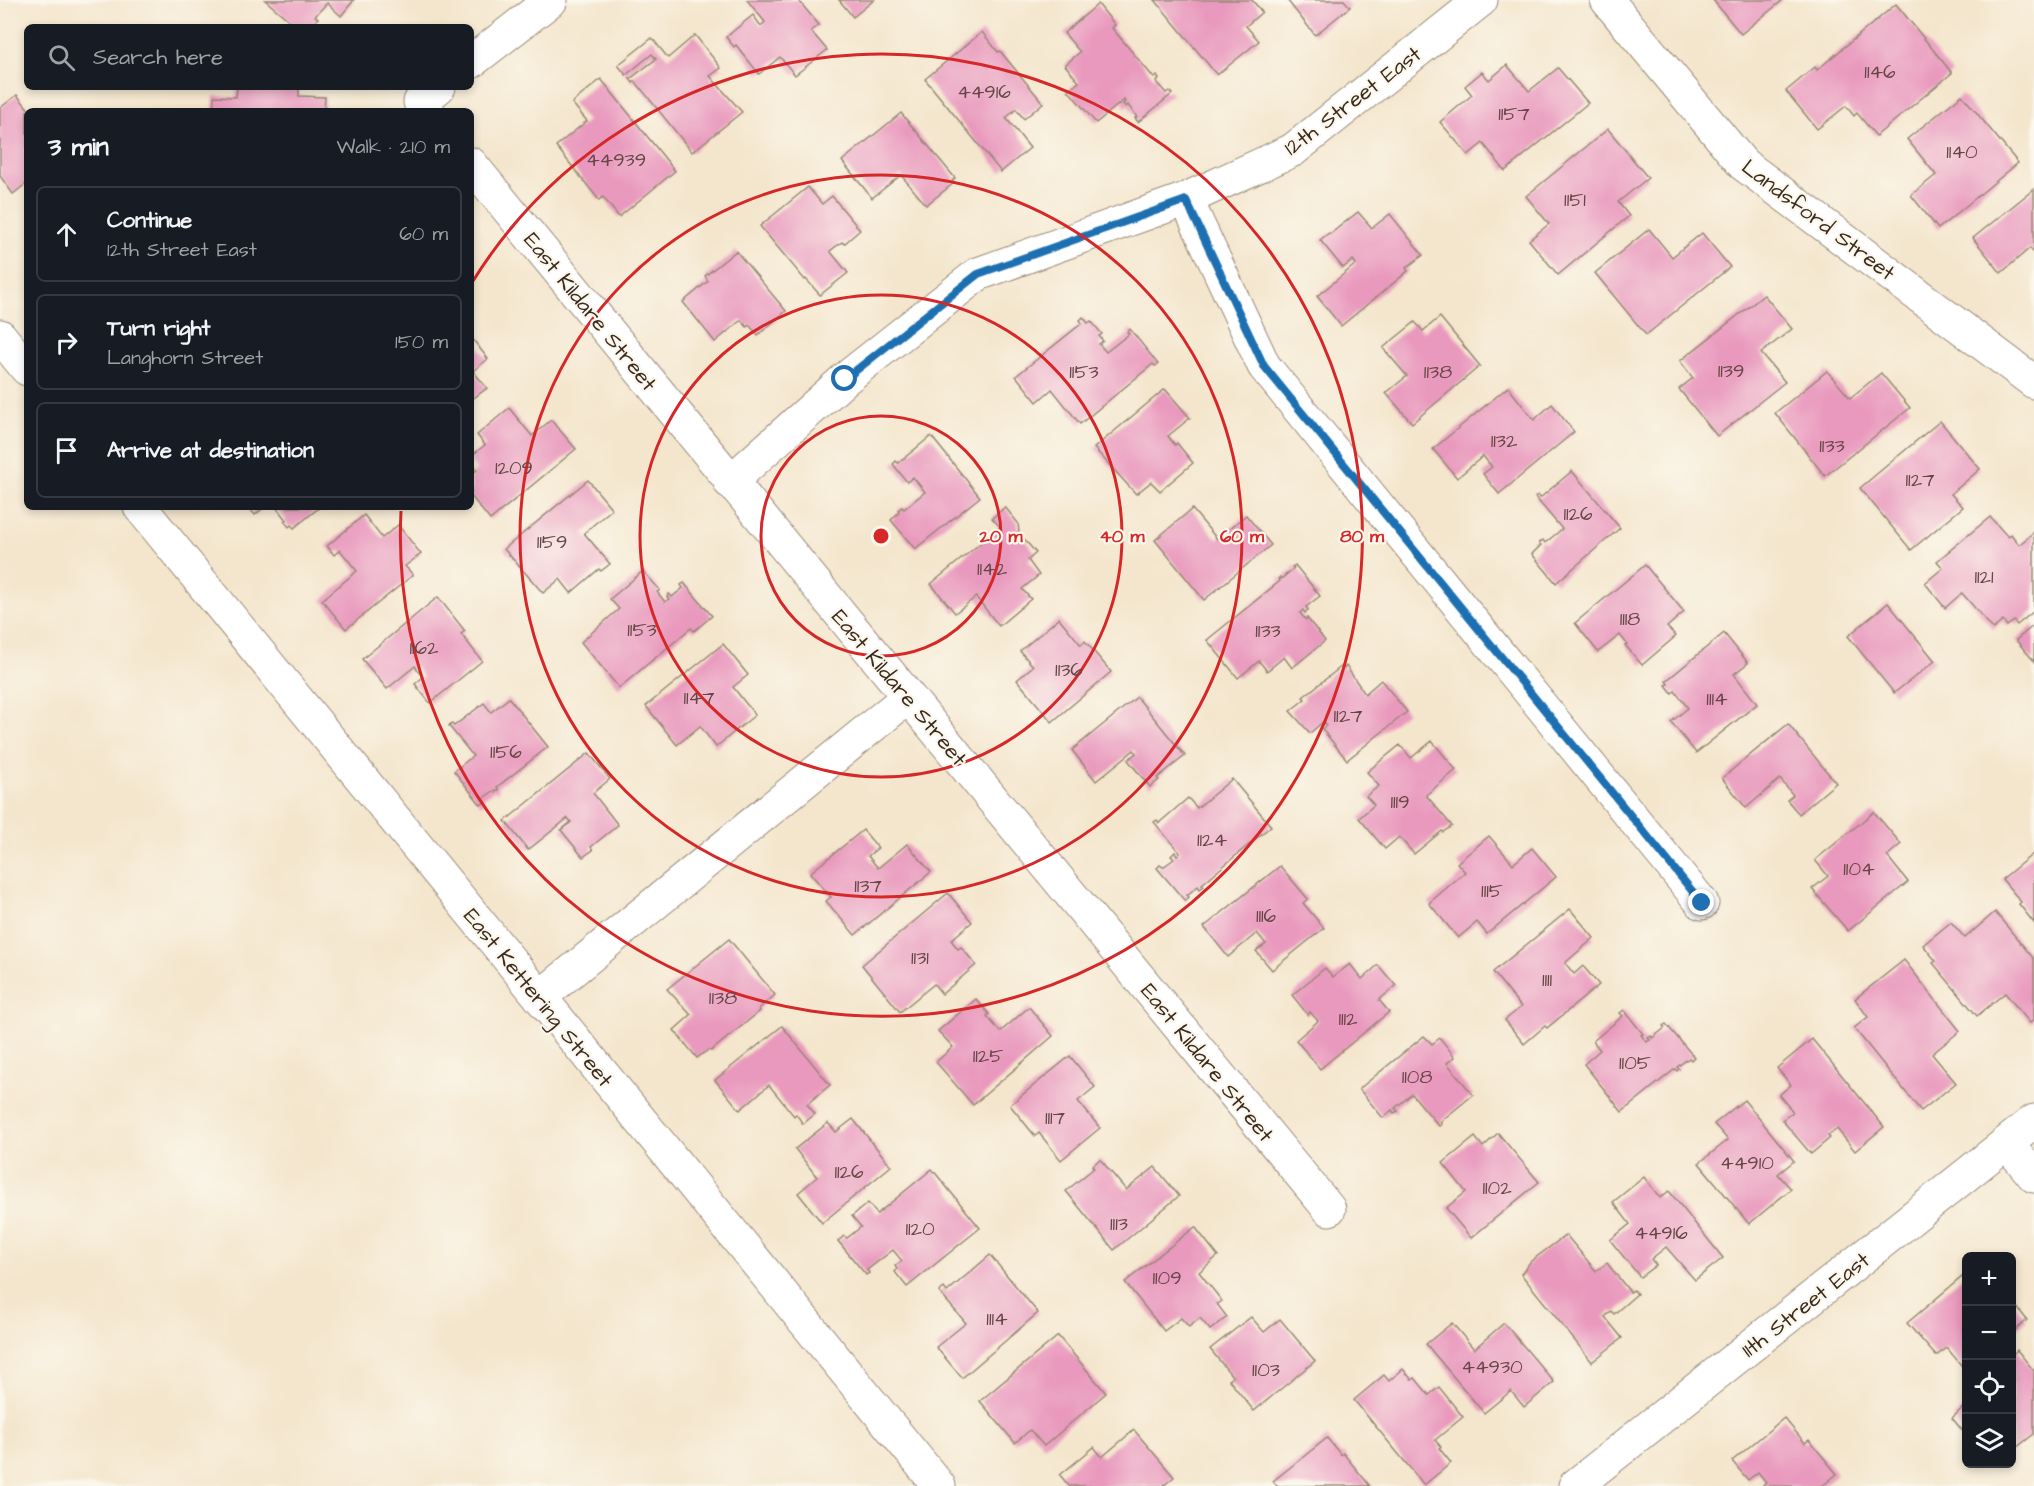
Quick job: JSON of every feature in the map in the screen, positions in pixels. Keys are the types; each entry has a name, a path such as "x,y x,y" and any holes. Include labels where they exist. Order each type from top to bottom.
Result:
{"street":[{"path":"474,60 551,0"},
{"name":"12th Street East","path":"730,482 845,379 978,274 1186,200 1293,150 1481,0"},
{"name":"Landsford Street","path":"1606,0 1743,164 2034,382"},
{"name":"East Kildare Street","path":"474,168 1329,1209"},
{"path":"1186,200 1264,366 1702,903"},
{"path":"0,336 24,365"},
{"name":"East Kettering Street","path":"142,510 939,1486"},
{"path":"540,997 908,697"},
{"name":"11th Street East","path":"1595,1480 2034,1121"},
{"path":"2007,1143 2034,1176"}],"building":[{"path":"265,0 354,0 341,16 327,3 315,16 318,18 313,24 293,24"},
{"path":"747,0 798,0 819,25 811,31 827,50 795,75 780,57 759,74 736,45 734,47 726,37 753,15 761,26 765,22"},
{"path":"839,0 874,0 853,17"},
{"path":"1155,0 1252,0 1262,12 1246,26 1259,41 1217,75"},
{"path":"1287,0 1344,0 1350,7 1315,35"},
{"path":"1713,0 1783,0 1741,34"},
{"path":"1098,4 1115,25 1112,28 1154,78 1157,76 1159,79 1156,82 1166,93 1169,91 1172,94 1138,122 1128,105 1126,107 1123,104 1124,100 1096,123 1068,90 1079,82 1065,65 1080,52 1064,33"},
{"path":"1896,4 1952,73 1876,136 1857,113 1854,116 1846,106 1817,129 1786,91 1815,67 1817,70"},
{"path":"982,32 1043,103 1024,119 1016,109 1006,118 1030,148 1001,172 925,79"},
{"path":"695,35 721,68 710,76 742,112 692,152 635,81 633,83 630,79 656,59 652,54 626,75 618,65 652,38 668,58"},
{"path":"1507,65 1529,91 1558,68 1588,103 1505,171 1483,143 1468,155 1440,122 1472,95 1465,86 1482,72 1489,80"},
{"path":"601,79 675,171 619,217 603,197 599,200 556,146 587,121 572,103"},
{"path":"237,90 299,90 299,96 325,97 324,108 213,108 214,96 236,97"},
{"path":"17,95 28,108 24,108 24,185 13,194 0,176 0,108"},
{"path":"1962,95 2018,163 1938,229 1911,195 1936,175 1907,139"},
{"path":"901,113 955,178 952,181 954,183 926,205 901,175 872,198 842,161"},
{"path":"1608,129 1648,178 1618,202 1629,216 1558,275 1529,240 1549,224 1526,196"},
{"path":"808,187 822,204 832,196 860,230 844,244 842,242 830,251 848,273 820,295 760,226"},
{"path":"2034,189 2034,253 2030,248 2001,273 1973,238"},
{"path":"1358,212 1372,228 1390,214 1423,255 1406,268 1408,271 1341,326 1317,296 1356,264 1353,260 1343,268 1320,240"},
{"path":"1649,229 1672,257 1702,233 1730,267 1646,335 1595,273"},
{"path":"736,251 786,311 758,335 741,320 715,342 683,302 708,281 705,276"},
{"path":"1764,295 1792,329 1761,353 1785,382 1717,436 1679,389 1693,378 1680,361"},
{"path":"1083,317 1088,323 1091,321 1102,334 1099,336 1103,341 1099,344 1106,352 1129,334 1127,332 1130,329 1158,364 1155,366 1153,364 1080,424 1052,389 1037,402 1016,376 1082,323 1080,320"},
{"path":"1440,317 1480,366 1412,423 1386,393 1407,376 1383,348 1415,322 1423,331"},
{"path":"474,341 488,359 474,370"},
{"path":"1827,371 1850,398 1881,373 1910,408 1825,476 1775,413"},
{"path":"474,372 487,388 474,398"},
{"path":"1508,387 1534,420 1552,404 1574,432 1499,494 1483,474 1492,467 1483,456 1457,478 1433,449"},
{"path":"1165,389 1190,418 1168,436 1175,445 1177,443 1193,463 1160,491 1151,482 1136,494 1094,448"},
{"path":"509,408 532,436 551,420 576,449 490,520 474,500 474,472 477,470 474,466 474,454 485,445 477,435"},
{"path":"1940,421 1980,469 1951,494 1963,507 1911,550 1860,488"},
{"path":"931,436 980,497 915,549 891,520 899,512 898,510 902,507 904,509 925,492 913,477 907,482 893,464 896,461 898,463"},
{"path":"1572,471 1620,528 1556,583 1532,554 1541,545 1539,543 1543,540 1545,543 1562,529 1535,497 1538,495 1540,498"},
{"path":"588,480 612,509 584,533 610,564 601,571 599,569 571,593 560,579 543,593 504,549"},
{"path":"1005,507 1018,523 1019,533 1036,553 1028,560 1039,575 1022,589 1031,599 999,626 976,597 955,613 931,584 1000,527 992,518"},
{"path":"1192,509 1217,539 1246,515 1271,545 1204,600 1155,540"},
{"path":"251,510 261,510 255,515"},
{"path":"278,510 316,510 294,528 291,525 289,527 284,521 286,520"},
{"path":"364,515 382,538 398,525 421,554 405,566 413,575 346,629 322,600 357,571 340,550 334,555 327,546"},
{"path":"1990,517 2008,537 2011,534 2019,545 2034,532 2034,611 2017,625 2014,621 2007,626 2003,621 1993,629 1962,593 1945,608 1925,583 1943,568 1937,561"},
{"path":"1295,565 1320,596 1306,607 1308,610 1305,613 1303,610 1300,613 1306,620 1307,618 1325,641 1292,668 1284,657 1267,671 1259,661 1238,678 1207,640 1280,581 1278,579 1280,577 1281,579"},
{"path":"1645,565 1684,612 1667,627 1676,636 1642,665 1625,645 1627,644 1620,635 1598,652 1575,623"},
{"path":"643,571 660,590 657,592 665,602 669,599 667,597 669,594 672,597 683,588 681,585 684,583 712,616 694,631 691,628 619,688 581,642 619,609 610,599"},
{"path":"438,597 465,631 461,634 482,661 430,703 415,684 423,677 415,666 387,689 362,659"},
{"path":"1888,603 1935,661 1894,693 1848,636"},
{"path":"1059,618 1081,645 1085,641 1111,672 1052,722 1017,680 1033,666 1020,651"},
{"path":"2034,625 2034,661 2016,640"},
{"path":"1724,633 1748,663 1734,674 1757,704 1696,753 1671,722 1688,708 1675,691 1672,693 1666,681"},
{"path":"723,644 748,675 733,687 755,715 716,747 700,726 677,745 646,706"},
{"path":"1342,666 1344,669 1346,666 1365,694 1381,680 1407,712 1347,760 1322,729 1326,725 1324,721 1310,733 1290,711 1305,699 1303,697"},
{"path":"1137,697 1185,756 1157,778 1159,780 1150,787 1128,760 1136,753 1134,750 1096,781 1072,750"},
{"path":"509,698 548,747 497,787 499,790 496,792 495,790 482,799 485,802 481,805 454,771 473,756 449,726 452,724 454,726 484,703 491,712"},
{"path":"1788,724 1836,783 1799,814 1787,800 1793,795 1780,779 1746,808 1722,778"},
{"path":"1432,741 1456,770 1426,795 1452,826 1442,831 1414,854 1399,837 1385,849 1359,818 1374,805 1366,796 1379,786 1367,772 1400,745 1411,758"},
{"path":"589,753 610,779 593,793 618,825 591,847 593,850 583,857 561,830 571,822 568,818 528,850 505,821"},
{"path":"1232,779 1271,826 1202,884 1204,886 1200,889 1198,886 1187,895 1189,897 1185,901 1157,868 1160,865 1163,867 1174,859 1171,856 1175,852 1177,855 1180,853 1154,822 1157,820 1159,823 1188,798 1197,808"},
{"path":"1874,812 1901,844 1887,856 1908,882 1848,931 1812,889 1828,876 1815,860"},
{"path":"863,830 878,848 868,856 878,868 907,844 931,872 855,935 826,901 831,897 810,873"},
{"path":"1489,836 1513,864 1532,848 1556,877 1487,934 1477,922 1458,938 1429,903 1465,872 1457,863"},
{"path":"2034,853 2034,923 2019,904 2021,902 2002,879"},
{"path":"1280,866 1308,899 1303,903 1324,928 1272,970 1256,951 1266,944 1257,933 1228,957 1204,927"},
{"path":"948,893 972,922 951,940 958,949 961,947 976,965 942,994 934,984 900,1012 862,965"},
{"path":"1570,909 1594,938 1565,963 1574,974 1583,966 1599,985 1524,1044 1505,1020 1521,1007 1493,972"},
{"path":"1995,912 2034,959 2034,1020 2030,1023 2005,993 1977,1016 1933,963 1936,961 1923,945 1951,922 1965,938"},
{"path":"729,939 775,995 759,1009 760,1011 711,1051 708,1050 697,1058 674,1030 691,1015 667,989"},
{"path":"1904,960 1960,1031 1932,1054 1956,1083 1921,1111 1854,1028 1868,1017 1855,999"},
{"path":"1350,964 1362,979 1378,965 1396,986 1379,1000 1389,1012 1320,1069 1296,1040 1318,1021 1310,1012 1308,1015 1292,995 1325,968 1333,977"},
{"path":"976,999 1000,1032 1029,1007 1053,1036 973,1105 936,1062 953,1047 938,1031"},
{"path":"1624,1010 1647,1042 1650,1040 1648,1038 1651,1036 1652,1038 1665,1028 1663,1026 1666,1024 1694,1057 1677,1067 1679,1069 1677,1071 1675,1069 1622,1112 1584,1064 1600,1050 1593,1041 1623,1016 1620,1013"},
{"path":"782,1026 830,1085 807,1104 815,1114 803,1124 769,1085 740,1110 715,1080"},
{"path":"1424,1036 1432,1044 1440,1038 1455,1057 1447,1063 1473,1095 1440,1122 1442,1124 1439,1126 1412,1094 1395,1108 1398,1111 1394,1113 1392,1110 1383,1118 1359,1089"},
{"path":"1812,1039 1884,1127 1855,1151 1837,1129 1811,1154 1782,1120 1793,1112 1779,1095 1791,1085 1777,1068"},
{"path":"1070,1056 1095,1087 1078,1101 1100,1128 1061,1160 1039,1133 1035,1136 1010,1105"},
{"path":"1744,1100 1794,1161 1778,1174 1791,1189 1749,1224 1699,1163 1728,1140 1714,1124"},
{"path":"853,1119 891,1166 822,1223 798,1193 817,1177 795,1149 828,1123 836,1132"},
{"path":"1498,1133 1539,1182 1471,1238 1446,1208 1466,1192 1443,1163 1475,1137 1483,1147"},
{"path":"1100,1159 1126,1190 1155,1167 1179,1196 1114,1250 1066,1191 1094,1168 1092,1166"},
{"path":"932,1169 980,1228 907,1287 895,1272 897,1269 895,1266 902,1261 893,1250 867,1270 869,1273 866,1275 838,1241 844,1236 847,1238 861,1227 852,1216 868,1203 877,1214"},
{"path":"1644,1177 1660,1198 1669,1191 1723,1258 1695,1280 1666,1247 1651,1259 1656,1265 1640,1277 1610,1240 1630,1224 1613,1202"},
{"path":"1195,1227 1218,1256 1199,1272 1222,1301 1217,1304 1227,1317 1210,1330 1200,1318 1189,1327 1181,1318 1164,1331 1125,1282"},
{"path":"1566,1235 1596,1271 1607,1263 1630,1292 1634,1290 1637,1294 1614,1314 1611,1311 1605,1317 1622,1338 1592,1362 1521,1274 1531,1261"},
{"path":"990,1255 1038,1313 962,1378 936,1347 966,1323 939,1292 944,1288 947,1292"},
{"path":"1962,1277 1962,1366 1947,1348 1936,1356 1907,1323"},
{"path":"2016,1306 2027,1320 2016,1330"},
{"path":"1251,1317 1264,1332 1280,1319 1315,1361 1254,1411 1229,1380 1233,1377 1210,1349"},
{"path":"1452,1323 1474,1349 1504,1323 1554,1382 1524,1407 1511,1391 1484,1413 1426,1344"},
{"path":"1058,1336 1106,1393 1044,1446 1030,1430 1015,1443 980,1401"},
{"path":"2016,1351 2034,1371 2034,1434 2016,1448 2016,1360"},
{"path":"1403,1369 1412,1380 1415,1378 1429,1395 1439,1387 1463,1417 1435,1440 1451,1463 1424,1485 1354,1400 1384,1375 1389,1381"},
{"path":"1962,1409 1962,1430 1952,1418"},
{"path":"1784,1418 1805,1443 1809,1440 1837,1474 1822,1486 1762,1486 1766,1482 1758,1472 1748,1480 1732,1461"},
{"path":"1134,1430 1174,1477 1163,1486 1069,1486 1060,1475 1094,1447 1102,1457"},
{"path":"1327,1438 1341,1455 1343,1453 1370,1486 1277,1486 1273,1481"}],"route":[{"path":"845,379 978,274 1186,200 1264,366 1702,903"}]}
